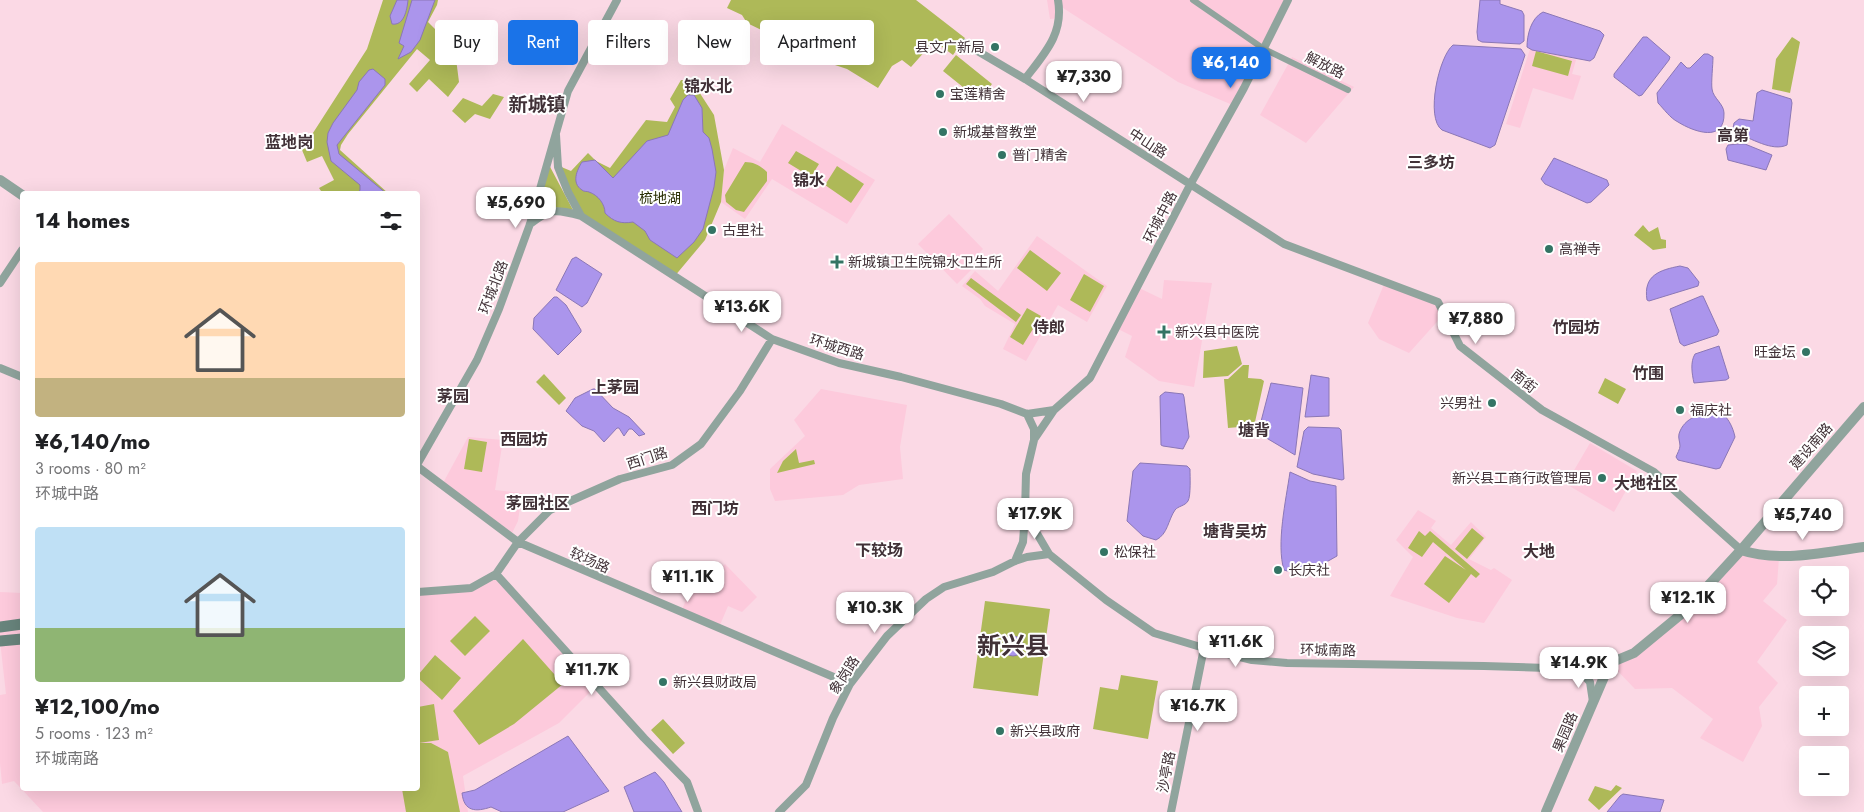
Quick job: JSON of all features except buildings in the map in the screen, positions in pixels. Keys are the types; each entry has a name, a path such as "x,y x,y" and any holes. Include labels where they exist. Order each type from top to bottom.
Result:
{"main road":[{"path":"0,627 20,624"},
{"path":"0,641 20,639"}],"street":[{"name":"环城北路","path":"420,460 477,360 499,309 530,224 568,91 617,0"},
{"path":"1025,79 1048,48 1059,24 1058,0"},
{"name":"解放路","path":"1193,0 1264,48 1348,90"},
{"name":"环城中路","path":"1034,440 1054,410 1090,378 1190,185 1244,88 1288,0"},
{"name":"中山路","path":"964,42 1190,185"},
{"path":"556,135 558,167 581,216"},
{"path":"0,180 20,194"},
{"name":"南街","path":"1190,185 1284,244 1438,302 1460,346 1542,410 1654,472 1741,550"},
{"name":"环城西路","path":"530,224 544,213 560,210 581,216 772,339 839,363 993,402 1027,414"},
{"path":"0,282 20,253"},
{"name":"西门路","path":"496,574 518,542 550,510 620,479 672,465 701,444 740,391 772,339"},
{"path":"0,368 20,376"},
{"name":"建设南路","path":"1741,550 1863,409"},
{"path":"1015,561 1023,542 1026,474 1034,440 1034,429 1027,414 1054,410"},
{"name":"较场路","path":"420,468 518,542 850,684"},
{"name":"环城南路","path":"1025,513 1050,554 1106,600 1154,633 1252,660 1287,663 1484,666 1578,670 1610,663 1634,653 1684,611 1741,550"},
{"path":"1757,531 1755,536 1757,547 1764,552 1779,557"},
{"path":"1724,568 1734,561 1743,559 1779,557 1864,547"},
{"path":"1741,550 1753,554 1779,557"},
{"name":"象岗路","path":"779,812 806,786 833,718 850,684 887,636 926,599 944,587 993,572 1027,557 1050,554"},
{"path":"420,592 471,588 496,574 686,782 698,812"},
{"name":"沙亭路","path":"1171,812 1204,648"},
{"name":"果园路","path":"1546,812 1610,663"},
{"path":"1578,670 1590,682 1593,702"}],"shaded area":[{"path":"397,0 408,0 407,8 402,20 392,24 390,16"},
{"path":"412,0 435,0 420,40 411,52 398,59 404,46 399,43"},
{"path":"1047,0 1288,0 1235,106 1178,82 1060,6 1059,18 1050,19"},
{"path":"1480,0 1500,0 1500,4 1522,11 1524,15 1524,41 1520,44 1482,42 1478,40"},
{"path":"1543,12 1600,31 1604,35 1594,58 1590,61 1532,50 1527,47 1530,27 1535,18"},
{"path":"1643,37 1647,37 1670,57 1642,95 1639,96 1614,77 1614,74"},
{"path":"1453,45 1521,49 1525,55 1495,145 1490,148 1442,130 1437,123 1434,101 1436,87 1443,61"},
{"path":"1531,46 1576,60 1572,74 1581,76 1573,100 1533,88 1520,128 1506,124"},
{"path":"1704,54 1713,57 1712,89 1724,110 1723,122 1714,132 1700,131 1685,126 1672,118 1658,103 1657,93 1681,62 1687,68 1690,68"},
{"path":"1292,57 1354,87 1306,143 1260,115"},
{"path":"373,69 385,79 385,85 337,145 339,154 383,191 360,191 360,185 331,161 327,142 328,133 333,123 357,90 359,82 369,70"},
{"path":"1762,90 1791,99 1787,145 1775,147 1761,144 1736,133 1733,128 1734,123 1739,119 1753,121 1757,93"},
{"name":"梳地湖","path":"688,95 694,95 702,108 703,132 709,138 716,172 703,229 694,242 677,258 650,240 645,231 633,222 618,222 608,216 598,198 579,187 576,176 582,162 595,160 613,178 647,141 668,135 683,100"},
{"path":"782,124 875,180 847,224 772,179 745,219 721,202 724,170 733,148 760,162"},
{"path":"1745,144 1772,155 1766,170 1728,160 1726,149 1728,145"},
{"path":"1554,158 1607,180 1609,185 1591,202 1587,203 1545,184 1541,179"},
{"path":"949,214 983,249 970,262 974,267 957,284 918,244"},
{"path":"1037,236 1107,286 1087,322 1058,305 1026,361 1003,349 1015,324 985,306 980,299 962,286 975,271 998,291"},
{"path":"576,257 602,274 587,303 582,307 556,290 572,259"},
{"path":"1680,266 1688,268 1699,282 1698,286 1647,300 1646,292 1650,279 1666,269"},
{"name":"新兴县中医院","path":"1164,280 1212,283 1194,387 1159,381 1125,357 1132,336 1116,328 1137,287 1162,299"},
{"path":"1385,282 1438,302 1444,314 1409,353 1379,339 1368,323"},
{"path":"1703,296 1719,331 1717,335 1684,346 1680,343 1670,309"},
{"path":"554,297 557,297 566,305 581,330 558,355 533,329 534,318"},
{"path":"1719,346 1729,378 1726,380 1694,383 1692,364 1695,354"},
{"path":"1311,375 1329,378 1329,416 1305,417"},
{"path":"1271,383 1303,388 1295,455 1258,433"},
{"path":"593,389 613,408 629,417 645,434 639,436 632,429 629,429 624,436 619,428 617,428 604,442 594,431 582,426 566,411 575,398"},
{"path":"821,389 907,405 900,447 903,479 859,485 843,495 775,501 770,489 770,469 805,436 794,420"},
{"path":"1165,392 1183,394 1184,397 1189,437 1183,449 1161,445 1160,396"},
{"path":"1717,411 1729,421 1735,437 1720,468 1716,469 1678,460 1676,457 1680,447 1679,434 1681,428 1694,417"},
{"path":"1308,427 1339,428 1341,430 1344,479 1313,474 1297,467 1304,431"},
{"path":"468,437 503,440 495,490 522,493 518,521 512,533 443,483"},
{"name":"新兴县工商行政管理局","path":"1590,443 1637,471 1614,512 1566,484"},
{"path":"1140,463 1187,466 1190,469 1188,501 1175,510 1165,531 1156,540 1143,536 1127,521 1133,471"},
{"path":"1290,472 1310,481 1336,486 1337,556 1312,569 1298,572 1284,570 1281,548 1282,522"},
{"path":"1418,510 1436,521 1431,528 1451,545 1471,522 1486,537 1469,559 1491,570 1494,568 1512,580 1484,623 1457,618 1390,596 1413,557 1396,540"},
{"path":"1741,550 1779,557 1777,584 1763,601 1787,620 1757,662 1778,683 1759,707 1762,726 1743,762 1700,738 1713,719 1672,688 1635,689 1610,663 1634,653 1684,611"},
{"path":"725,564 757,597 742,612 728,606 720,625 682,610 697,572 711,578"},
{"path":"496,574 597,685 559,723 463,776 468,812 43,812 23,791 420,791 420,592 471,588"},
{"path":"0,592 20,593 20,787 14,781 2,784 0,763 0,695 6,694 0,641"},
{"path":"1009,636 1017,636 1023,642 1023,650 1017,656 1009,656 1003,650 1003,642"},
{"path":"568,736 609,791 563,812 502,812 491,807 476,810 465,804 462,793 475,790"},
{"path":"655,772 664,782 682,812 634,812 624,787"},
{"path":"1623,794 1664,800 1660,812 1607,812"}],"green space":[{"path":"383,0 438,0 428,22 435,29 435,65 457,65 459,82 448,97 429,79 417,92 409,84 430,60 417,49 341,145 340,150 386,191 321,191 319,188 334,180 322,156 307,162 302,150 367,49"},
{"path":"731,0 916,0 965,38 953,55 934,41 911,67 902,60 892,66 878,88 847,69 835,65 874,65 874,20 760,20 760,29 750,24 750,20 745,20 742,15 727,8"},
{"path":"1792,37 1800,42 1790,93 1772,89 1776,59"},
{"path":"1536,51 1572,61 1568,76 1532,66"},
{"path":"956,55 992,84 979,100 943,71"},
{"name":"梳地湖","path":"681,80 692,81 714,115 724,170 721,202 705,240 674,277 581,216 559,166 571,171 588,153 596,161 610,168 646,120 667,122 675,107 670,99"},
{"path":"493,94 504,97 490,119 475,114 465,123 452,111 463,98 482,106"},
{"path":"796,151 819,164 811,177 788,163"},
{"path":"745,162 760,166 765,170 767,172 767,181 744,212 736,210 726,202 725,195"},
{"path":"548,163 573,210 552,207 536,215"},
{"path":"837,166 864,184 851,203 825,185"},
{"path":"1643,225 1649,232 1658,227 1661,239 1666,240 1666,248 1653,250 1634,235"},
{"path":"1030,250 1061,273 1047,291 1017,268"},
{"path":"1084,274 1104,286 1090,312 1070,300"},
{"path":"971,278 1021,315 1016,322 966,284"},
{"path":"1027,308 1041,316 1023,345 1010,337"},
{"path":"1237,346 1242,364 1228,376 1203,378 1204,351"},
{"path":"1243,365 1249,365 1248,378 1264,381 1255,422 1251,426 1228,428 1224,379 1228,379"},
{"path":"544,374 566,398 559,405 536,382"},
{"path":"1605,378 1626,389 1618,404 1598,393"},
{"path":"469,439 487,442 482,472 464,469"},
{"path":"796,449 799,463 814,460 815,464 777,473 783,461"},
{"path":"1472,528 1484,538 1467,559 1455,549"},
{"path":"1419,531 1425,536 1430,531 1480,574 1476,578 1471,574 1449,603 1424,584 1445,556 1466,570 1433,542 1422,557 1408,548"},
{"path":"985,601 1050,609 1038,696 973,688"},
{"path":"475,616 490,631 465,656 450,641"},
{"path":"523,639 563,684 514,724 479,745 453,711"},
{"path":"435,655 461,678 442,700 420,680 420,673"},
{"path":"1121,675 1158,681 1148,739 1093,729 1100,687 1118,690"},
{"path":"434,704 439,740 420,743 420,707"},
{"path":"663,719 685,743 673,754 651,730"},
{"path":"420,743 431,743 448,752 460,812 406,812 402,791 420,791"},
{"path":"1616,785 1622,788 1599,810 1588,800 1595,786 1611,791"}],"place":[{"name":"县文广新局","path":"995,47"},
{"name":"宝莲精舍","path":"940,94"},
{"name":"新城基督教堂","path":"943,132"},
{"name":"普门精舍","path":"1002,155"},
{"name":"古里社","path":"712,230"},
{"name":"高禅寺","path":"1549,249"},
{"name":"新城镇卫生院锦水卫生所","path":"837,262"},
{"name":"新兴县中医院","path":"1164,332"},
{"name":"旺金坛","path":"1806,352"},
{"name":"兴男社","path":"1492,403"},
{"name":"福庆社","path":"1680,410"},
{"name":"新兴县工商行政管理局","path":"1602,478"},
{"name":"松保社","path":"1104,552"},
{"name":"长庆社","path":"1278,570"},
{"name":"新兴县财政局","path":"663,682"},
{"name":"新兴县政府","path":"1000,731"}],"district":[{"name":"锦水北","path":"708,86"},
{"name":"新城镇","path":"537,104"},
{"name":"高第","path":"1733,135"},
{"name":"蓝地岗","path":"289,142"},
{"name":"三多坊","path":"1431,162"},
{"name":"锦水","path":"809,180"},
{"name":"侍郎","path":"1049,327"},
{"name":"竹园坊","path":"1576,327"},
{"name":"竹围","path":"1648,373"},
{"name":"上茅园","path":"615,387"},
{"name":"茅园","path":"453,396"},
{"name":"塘背","path":"1254,430"},
{"name":"西园坊","path":"524,439"},
{"name":"大地社区","path":"1646,483"},
{"name":"茅园社区","path":"538,503"},
{"name":"西门坊","path":"715,508"},
{"name":"塘背吴坊","path":"1235,531"},
{"name":"下较场","path":"879,550"},
{"name":"大地","path":"1539,551"},
{"name":"新兴县","path":"1013,646"}]}
